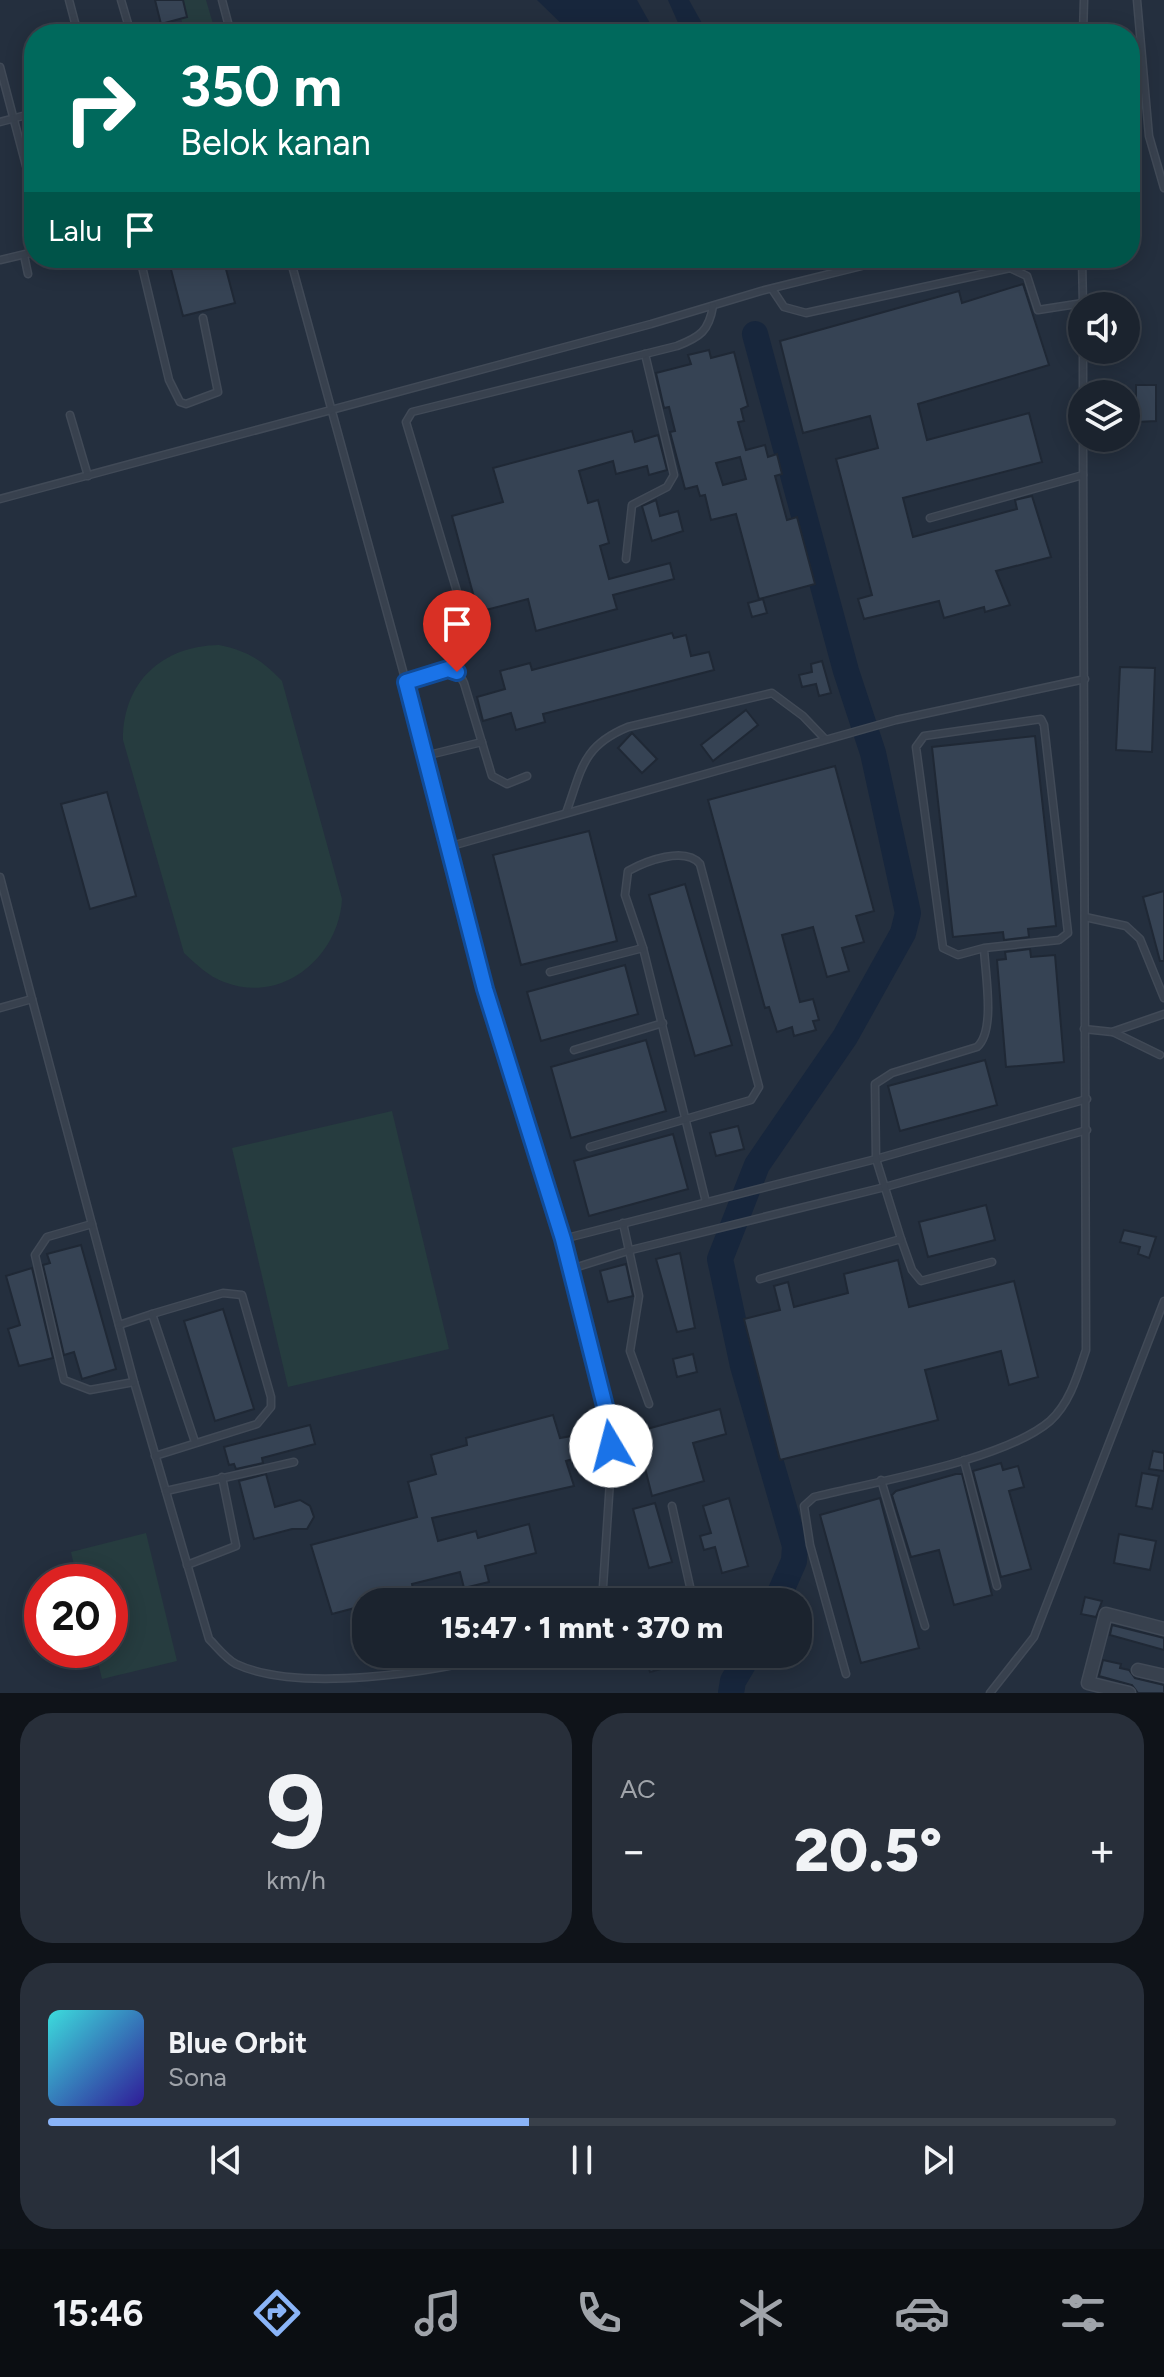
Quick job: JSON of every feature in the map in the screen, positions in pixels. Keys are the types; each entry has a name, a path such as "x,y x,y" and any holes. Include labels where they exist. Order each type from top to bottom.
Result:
{"street":[{"path":"1129,1693 1088,1683 1106,1614 1164,1629"},
{"path":"1138,1670 1164,1676"}],"lane":[{"path":"69,0 75,24"},
{"path":"121,0 128,24"},
{"path":"222,0 228,24"},
{"path":"1083,24 1084,0"},
{"path":"1137,0 1139,24"},
{"path":"1140,34 1149,136 1164,188"},
{"path":"0,67 24,157"},
{"path":"0,122 24,116"},
{"path":"0,260 24,255"},
{"path":"27,268 28,274"},
{"path":"142,268 169,380 175,397 186,404 218,392 203,318"},
{"path":"293,268 406,682 485,989 563,1239 608,1418 610,1481 603,1588"},
{"path":"0,499 855,268"},
{"path":"990,268 991,272"},
{"path":"772,289 784,307 806,313 1010,268 1022,271 1038,310 1068,306"},
{"path":"1082,268 1083,292"},
{"path":"458,595 406,422 408,417 418,409 645,354 701,336 710,326 713,306"},
{"path":"626,559 632,505 667,487 674,475 645,354"},
{"path":"70,415 88,476"},
{"path":"846,1674 810,1545 804,1506 814,1497 964,1460 1026,1436 1051,1420 1074,1386 1086,1350 1083,452"},
{"path":"930,518 1083,475"},
{"path":"406,682 448,669 457,672 464,683 492,776 507,784 527,776"},
{"path":"448,847 896,720 1085,679"},
{"path":"566,813 591,749 606,736 628,727 772,693 803,716 825,739"},
{"path":"1041,719 1068,933 1059,940 984,948 958,955 943,948 916,747 924,736 1041,719"},
{"path":"425,756 482,742"},
{"path":"590,1147 687,1116 751,1100 759,1087 700,864 694,857 682,854 628,871 625,895 663,1023 687,1116 706,1202"},
{"path":"0,877 134,1382 209,1639 233,1663 269,1676 311,1682 424,1668"},
{"path":"1085,917 1126,926 1140,939 1164,998"},
{"path":"550,972 643,948"},
{"path":"984,948 988,1025 983,1042 892,1073 875,1084 876,1159 912,1270 921,1281 992,1262"},
{"path":"0,1008 32,999"},
{"path":"1112,1032 1164,1014"},
{"path":"574,1050 663,1023"},
{"path":"1084,1029 1112,1032 1160,1055"},
{"path":"563,1239 876,1159 1087,1099"},
{"path":"571,1269 631,1250 885,1187 1087,1130"},
{"path":"623,1223 639,1296 630,1351 649,1404"},
{"path":"92,1224 47,1237 35,1255 64,1380 90,1390 134,1382"},
{"path":"760,1279 901,1239"},
{"path":"119,1325 223,1293 242,1295 246,1301 271,1407 257,1424 155,1456"},
{"path":"990,1693 1034,1637 1164,1301"},
{"path":"152,1314 195,1442"},
{"path":"964,1460 997,1586"},
{"path":"166,1491 294,1462"},
{"path":"187,1565 236,1546 222,1477"},
{"path":"881,1480 925,1626"},
{"path":"672,1506 690,1588"}],"green space":[{"path":"176,0 206,0 213,24 176,24 182,22"},
{"path":"219,645 254,657 282,681 342,899 331,939 319,956 286,981 267,987 246,987 224,982 184,953 123,740 130,701 150,671 180,652"},
{"path":"392,1111 449,1349 288,1387 232,1148"},
{"path":"146,1533 177,1661 102,1679 99,1668 128,1668 128,1564 74,1564 71,1552"}],"water":[{"path":"537,0 637,0 650,24 562,24"},
{"path":"668,0 689,0 702,24 679,24"}],"building":[{"path":"155,0 183,0 187,17 161,24"},
{"path":"171,268 226,268 235,303 183,316"},
{"path":"1023,284 1049,365 918,404 927,440 1029,413 1042,462 903,498 913,537 1017,509 1015,500 1032,496 1051,557 996,571 1010,605 985,612 984,607 944,618 939,601 864,619 858,599 872,595 836,459 878,448 870,416 803,433 780,341 959,291 962,303"},
{"path":"709,350 711,358 734,352 748,406 741,409 744,421 738,422 746,450 765,445 768,457 777,454 782,474 775,476 787,520 797,517 815,584 759,599 736,514 711,520 705,495 700,496 697,486 685,489 670,432 675,431 669,407 664,408 656,373 691,364 688,355","holes":["740,457 746,479 723,485 716,463"]},
{"path":"1140,385 1156,385 1156,421 1140,422"},
{"path":"632,431 635,442 658,435 667,470 649,475 647,466 616,474 613,461 579,471 588,503 598,500 609,543 600,546 609,579 670,563 674,579 613,595 617,609 536,631 528,599 478,612 452,516 503,502 493,468"},
{"path":"656,500 660,516 678,511 683,531 652,541 642,506"},
{"path":"763,599 767,613 752,617 748,603"},
{"path":"672,633 674,638 686,635 691,656 709,652 714,670 543,714 545,722 516,730 511,713 483,721 477,697 505,689 500,671 530,663 532,670"},
{"path":"822,661 831,693 819,696 816,684 802,687 799,675 812,672 811,664"},
{"path":"1120,667 1155,668 1152,752 1116,750"},
{"path":"746,710 758,725 713,761 701,745"},
{"path":"632,733 657,759 642,773 618,748"},
{"path":"1035,736 1056,926 1028,929 1029,937 1004,940 1003,932 953,937 932,747"},
{"path":"835,766 874,911 856,916 864,942 842,948 849,971 827,977 813,927 782,935 800,1002 813,999 819,1020 813,1021 816,1030 794,1036 792,1027 777,1032 769,1007 765,1008 708,800"},
{"path":"107,792 136,896 90,909 61,804"},
{"path":"589,831 617,941 521,965 493,855"},
{"path":"685,884 732,1045 695,1056 649,895"},
{"path":"1164,891 1164,961 1160,961 1143,897"},
{"path":"1030,949 1031,957 1055,955 1064,1062 1006,1067 997,960 1006,959 1005,952"},
{"path":"625,965 638,1014 541,1041 527,992"},
{"path":"646,1040 666,1111 571,1138 551,1067"},
{"path":"985,1060 997,1105 900,1131 888,1086"},
{"path":"738,1126 744,1149 716,1156 710,1133"},
{"path":"673,1134 688,1189 589,1216 574,1161"},
{"path":"986,1205 995,1240 928,1257 919,1222"},
{"path":"1124,1230 1156,1237 1149,1258 1138,1254 1140,1247 1120,1242"},
{"path":"81,1245 116,1369 82,1379 74,1352 64,1355 43,1265 50,1263 47,1254"},
{"path":"680,1253 695,1328 677,1332 656,1259"},
{"path":"898,1260 909,1307 1014,1281 1038,1377 1009,1385 1001,1351 925,1370 938,1420 780,1460 744,1319 780,1310 774,1286 788,1282 794,1307 848,1293 844,1274"},
{"path":"626,1264 633,1296 608,1302 600,1271"},
{"path":"32,1268 53,1358 19,1366 8,1329 20,1325 6,1276"},
{"path":"223,1309 254,1409 215,1421 184,1321"},
{"path":"693,1354 697,1372 677,1377 673,1359"},
{"path":"720,1409 726,1434 693,1443 704,1481 652,1496 636,1432"},
{"path":"553,1415 560,1438 577,1435 583,1456 566,1461 574,1486 432,1518 438,1541 476,1531 478,1538 529,1524 536,1553 485,1566 489,1582 464,1588 460,1572 412,1584 413,1588 352,1588 352,1609 332,1614 311,1545 417,1517 408,1482 436,1474 431,1455 467,1445 466,1438"},
{"path":"310,1425 315,1444 262,1458 263,1463 236,1469 234,1464 229,1465 224,1447"},
{"path":"1153,1451 1164,1453 1164,1471 1149,1469"},
{"path":"1001,1463 1003,1470 1018,1466 1024,1487 1009,1491 1031,1569 1001,1577 973,1471"},
{"path":"1142,1473 1159,1476 1152,1509 1136,1506"},
{"path":"266,1474 275,1507 300,1500 310,1506 314,1517 307,1529 292,1529 254,1539 239,1481"},
{"path":"962,1474 992,1595 954,1605 939,1550 911,1557 892,1495 896,1491"},
{"path":"729,1498 748,1566 722,1573 715,1547 704,1550 700,1536 711,1533 703,1506"},
{"path":"880,1498 919,1648 861,1663 820,1515"},
{"path":"655,1503 672,1562 649,1568 633,1509"},
{"path":"1119,1534 1156,1541 1150,1570 1114,1563"},
{"path":"1085,1597 1102,1601 1096,1617 1081,1614"},
{"path":"1112,1625 1164,1638 1164,1650 1110,1635"},
{"path":"1103,1660 1121,1664 1120,1668 1129,1670 1135,1678 1164,1685 1164,1693 1138,1693 1132,1685 1099,1676"}],"waterway":[{"path":"755,334 846,671 873,753 908,913 903,933 845,1037 757,1165 720,1259 743,1366 795,1546 794,1561 782,1588"},
{"path":"731,1693 733,1681 741,1668"}],"route":[{"path":"457,672 448,669 406,682 485,989 563,1239 608,1418 611,1446"}]}
